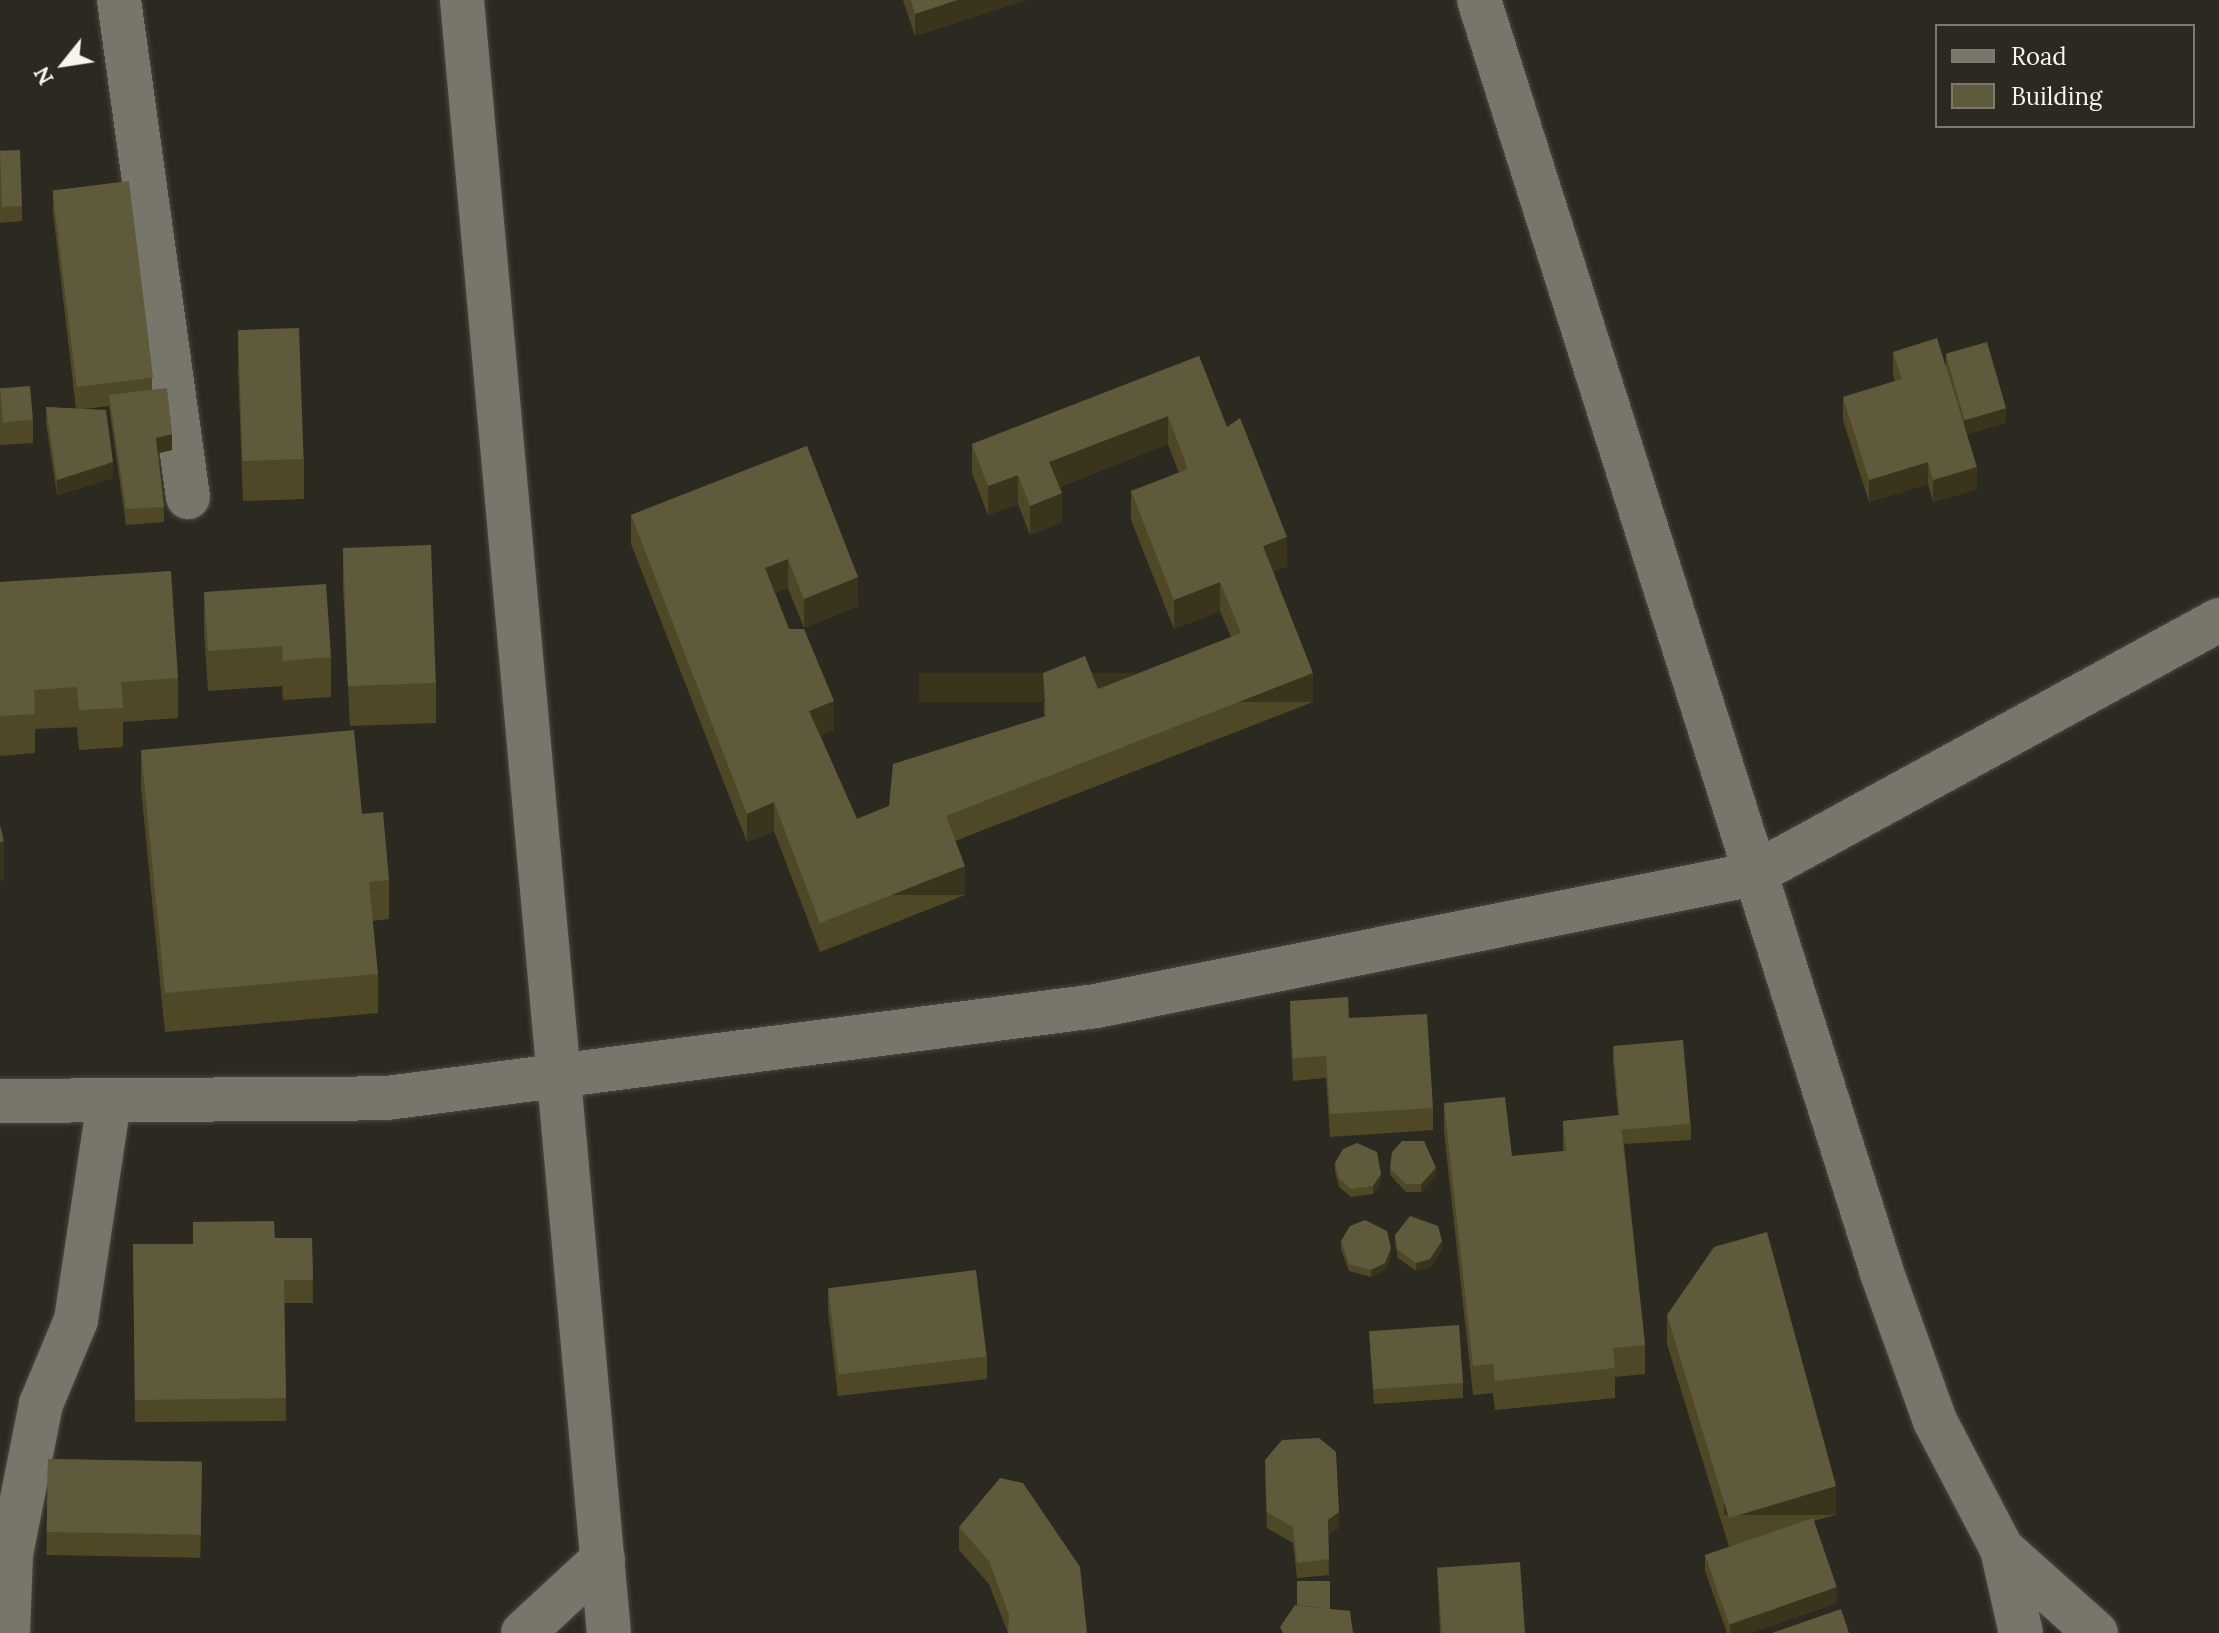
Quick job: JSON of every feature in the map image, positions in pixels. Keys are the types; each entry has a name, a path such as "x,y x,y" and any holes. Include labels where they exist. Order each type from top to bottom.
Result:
{"street":[{"path":"119,0 188,497"},
{"path":"462,0 563,1070 609,1633"},
{"path":"1479,0 1754,874 1935,1421 2002,1549 2021,1633"},
{"path":"0,1101 387,1098 563,1070 1096,1006 1754,874 2219,620"},
{"path":"8,1633 11,1554 41,1404 76,1320 109,1102"},
{"path":"2002,1549 2096,1633"},
{"path":"523,1633 603,1559"}],"building":[{"path":"911,0 957,0 915,14"},
{"path":"20,150 22,206 2,207 0,151"},
{"path":"129,181 153,378 77,387 53,190"},
{"path":"299,328 304,459 243,461 238,330"},
{"path":"1937,338 1977,467 1933,480 1928,462 1869,480 1843,397 1902,379 1893,352"},
{"path":"1987,342 2006,408 1965,420 1946,354"},
{"path":"1199,356 1227,427 1240,418 1287,537 1263,546 1313,673 946,816 965,866 820,923 774,802 747,814 631,515 807,446 858,577 804,599 788,559 765,568 789,629 804,629 834,701 809,711 857,819 889,806 893,764 1046,716 1043,673 1085,656 1098,689 1241,633 1220,582 1174,600 1131,491 1188,469 1168,416 1049,462 1062,493 1030,506 1018,475 988,486 972,444"},
{"path":"30,386 33,420 3,422 0,389"},
{"path":"167,388 172,434 156,438 164,507 126,509 109,395"},
{"path":"46,407 106,410 113,462 57,480"},
{"path":"431,545 436,683 348,686 343,548"},
{"path":"171,571 178,678 121,682 123,708 79,710 77,687 34,690 35,714 0,716 0,582"},
{"path":"326,584 331,657 283,661 282,646 208,651 204,592"},
{"path":"354,730 362,814 383,812 389,880 369,882 378,974 165,993 141,750"},
{"path":"1348,997 1349,1018 1427,1014 1433,1108 1330,1114 1326,1056 1293,1058 1290,1001"},
{"path":"1683,1040 1690,1124 1621,1130 1613,1046"},
{"path":"1505,1097 1512,1156 1566,1151 1563,1121 1620,1115 1645,1345 1613,1348 1615,1368 1495,1381 1493,1364 1473,1366 1444,1103"},
{"path":"1402,1141 1424,1141 1436,1168 1421,1184 1406,1184 1390,1168 1392,1152"},
{"path":"1357,1143 1377,1152 1381,1174 1373,1186 1351,1189 1339,1179 1335,1163 1343,1149"},
{"path":"1410,1216 1438,1226 1442,1241 1430,1259 1416,1263 1398,1250 1395,1235"},
{"path":"1365,1220 1387,1231 1391,1248 1385,1263 1371,1270 1349,1264 1341,1241 1350,1226"},
{"path":"274,1221 275,1238 312,1238 313,1280 284,1280 286,1398 135,1400 133,1244 193,1244 193,1222"},
{"path":"1767,1232 1836,1486 1729,1518 1667,1315 1714,1247"},
{"path":"976,1270 987,1356 839,1375 828,1288"},
{"path":"1459,1325 1463,1383 1373,1389 1369,1331"},
{"path":"1319,1438 1336,1452 1339,1512 1328,1520 1329,1559 1297,1563 1293,1527 1267,1512 1265,1460 1282,1440"},
{"path":"48,1459 202,1462 201,1535 47,1532"},
{"path":"1000,1478 1023,1483 1080,1567 1087,1633 1008,1633 1009,1615 989,1561 959,1527"},
{"path":"1813,1518 1837,1587 1729,1624 1705,1555"},
{"path":"1520,1562 1525,1633 1442,1633 1437,1568"},
{"path":"1297,1581 1330,1581 1330,1609 1297,1605"},
{"path":"1295,1605 1350,1611 1353,1633 1283,1633 1280,1627"},
{"path":"1841,1609 1849,1633 1772,1633"}]}
